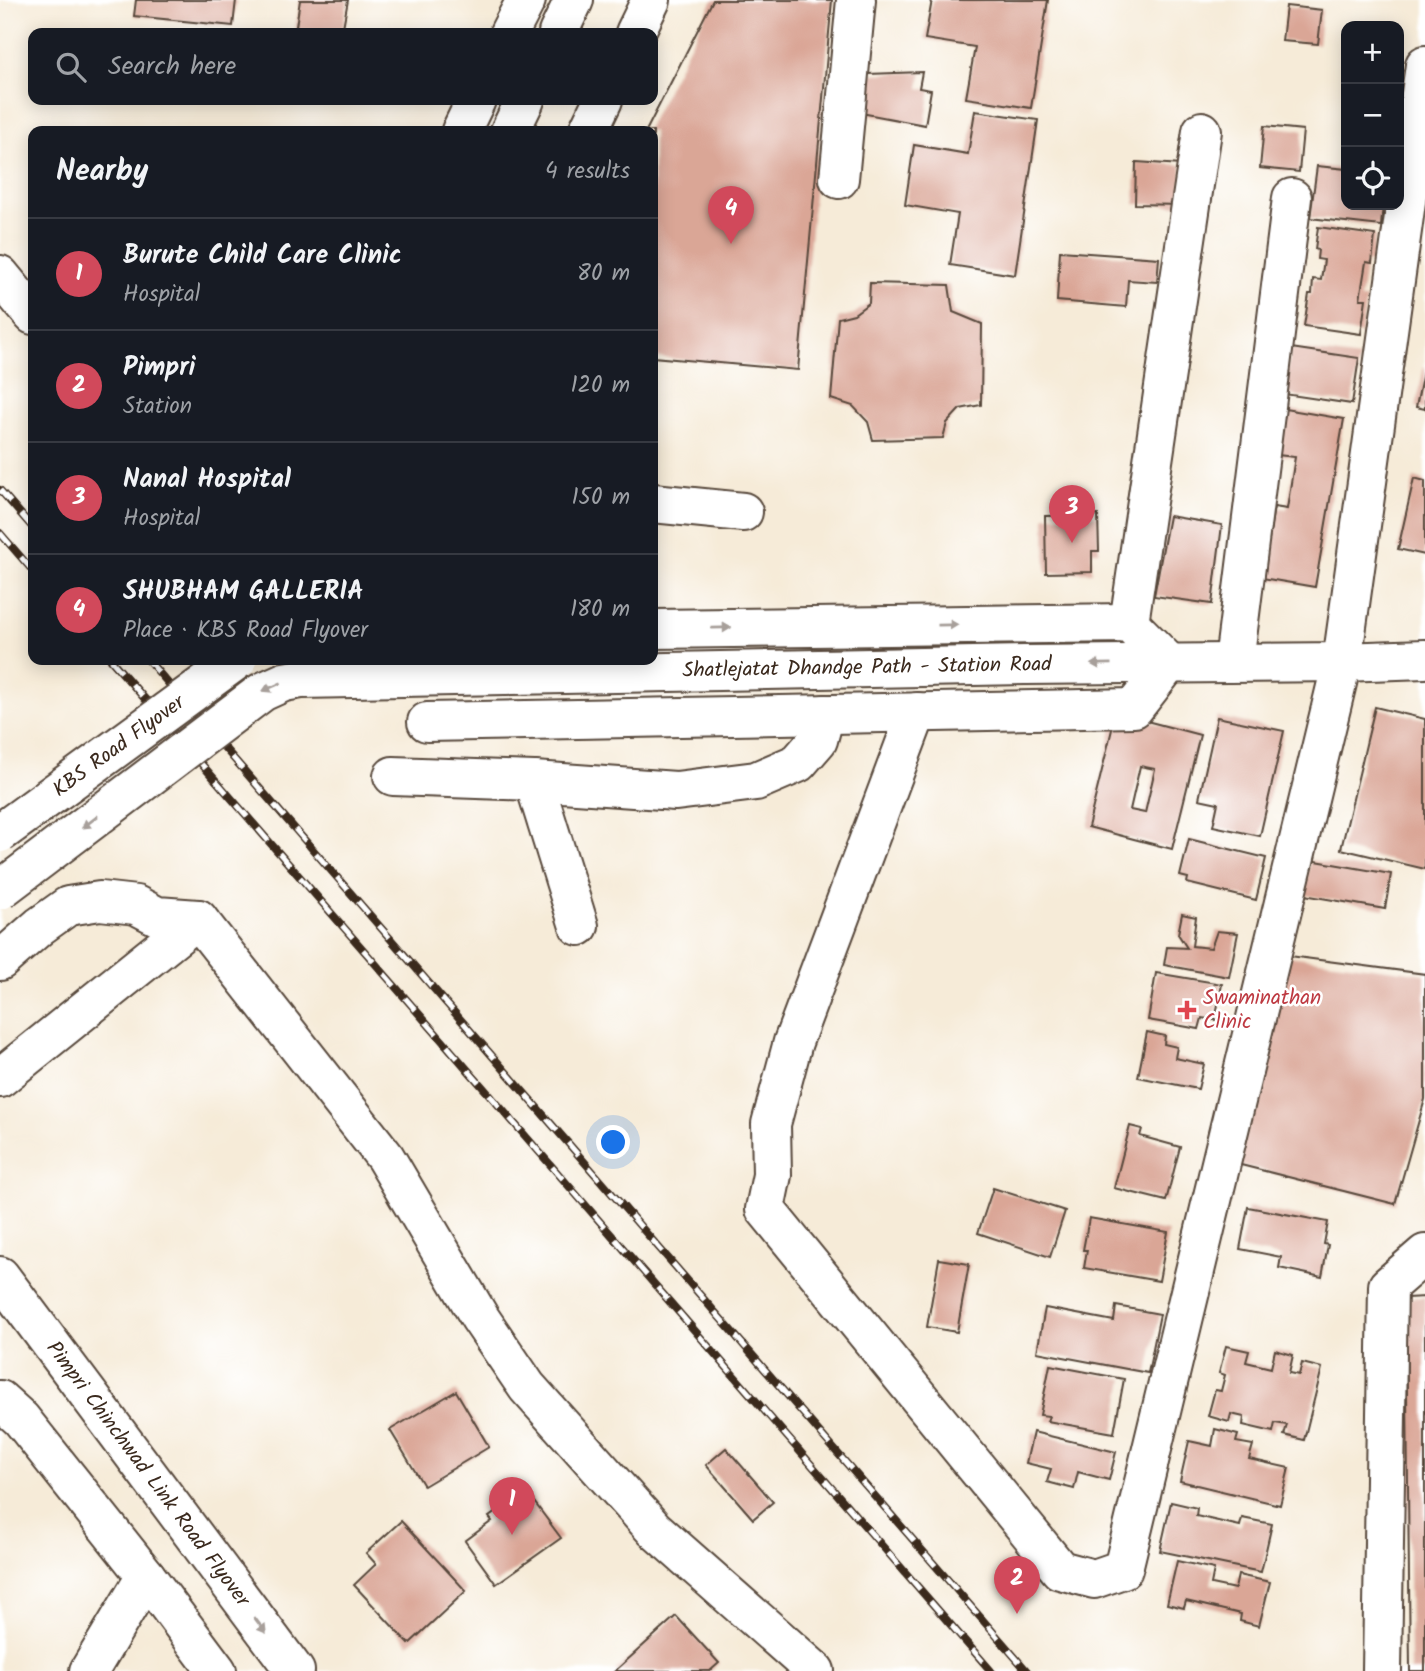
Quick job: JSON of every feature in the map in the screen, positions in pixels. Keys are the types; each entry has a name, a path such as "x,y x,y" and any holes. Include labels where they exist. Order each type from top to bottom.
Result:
{"street":[{"path":"512,28 526,0"},
{"path":"560,28 574,0"},
{"path":"637,28 651,0"},
{"path":"839,178 856,0"},
{"path":"918,712 793,1042 771,1124 772,1175 765,1209 1060,1570 1094,1579 1124,1569 1342,662 1425,65"},
{"path":"463,126 474,105"},
{"path":"512,126 522,105"},
{"path":"590,126 601,105"},
{"path":"1129,623 1202,131"},
{"path":"1234,662 1292,198"},
{"path":"0,275 28,308"},
{"path":"658,504 743,512"},
{"path":"427,722 1134,708 1169,663 1129,623 658,629"},
{"name":"Shatlejatat Dhandge Path - Station Road","path":"0,890 261,692 284,682 314,679 1425,659"},
{"name":"KBS Road Flyover","path":"0,833 230,665"},
{"path":"393,776 534,781 676,791 756,781 798,763 818,740 825,714"},
{"path":"534,781 579,926"},
{"path":"0,961 68,906 100,901 136,905 157,916 198,919 385,1157 480,1318 527,1387 654,1529 815,1671"},
{"path":"0,1078 198,919"},
{"path":"1382,1671 1388,1286 1425,1254"},
{"name":"Pimpri Chinchwad Link Road Flyover","path":"0,1276 295,1671"},
{"path":"0,1400 21,1419 146,1576 217,1671"},
{"path":"89,1671 146,1576"}],"building":[{"path":"136,0 236,0 233,26 134,16"},
{"path":"300,0 348,0 343,28 296,28"},
{"path":"713,0 832,0 798,370 658,357 658,126 649,126"},
{"path":"932,0 1048,0 1031,108 966,98 975,47 925,39"},
{"path":"1286,6 1322,10 1318,44 1282,41"},
{"path":"922,72 919,88 931,90 925,125 861,113 868,74"},
{"path":"975,111 1038,120 1015,275 950,265 958,214 905,205 914,145 968,154"},
{"path":"1264,126 1303,130 1299,172 1260,168"},
{"path":"1136,162 1182,165 1181,205 1135,204"},
{"path":"1317,166 1341,168 1341,210 1383,210 1381,226 1310,218"},
{"path":"1318,227 1375,235 1372,263 1366,262 1360,299 1366,299 1361,334 1304,326 1313,279 1321,280 1324,260 1317,259 1318,250 1315,249"},
{"path":"1060,251 1159,258 1157,282 1128,280 1126,307 1057,301"},
{"path":"870,283 949,285 953,312 982,324 981,405 960,409 947,423 943,438 873,440 868,422 853,406 831,399 838,318 854,314 869,303"},
{"path":"1291,348 1359,358 1352,404 1284,394"},
{"path":"1425,367 1425,409 1416,407"},
{"path":"1267,406 1344,419 1315,587 1262,578 1274,507 1287,509 1295,457 1278,455"},
{"path":"1414,478 1425,481 1425,555 1398,549"},
{"path":"1098,515 1099,551 1092,551 1092,572 1046,573 1045,516"},
{"path":"1169,516 1222,525 1212,604 1154,596"},
{"path":"1375,707 1425,719 1425,869 1341,849"},
{"path":"1116,713 1200,735 1172,849 1088,827","holes":["1140,766 1155,769 1145,813 1130,810"]},
{"path":"1217,717 1284,731 1260,836 1213,826 1218,803 1199,799"},
{"path":"1189,839 1266,858 1256,900 1187,883 1188,878 1180,876"},
{"path":"1310,860 1391,874 1385,909 1304,895"},
{"path":"1182,914 1196,917 1192,946 1211,948 1217,931 1238,933 1229,977 1164,965 1167,947 1187,948 1178,934"},
{"path":"1282,955 1425,974 1425,1099 1395,1204 1229,1162"},
{"path":"1156,973 1222,984 1215,1020 1202,1018 1199,1029 1148,1020"},
{"path":"1147,1032 1165,1036 1164,1044 1177,1047 1175,1058 1204,1064 1198,1089 1138,1077"},
{"path":"1130,1126 1142,1129 1140,1136 1180,1147 1166,1201 1114,1188"},
{"path":"993,1188 1065,1211 1050,1257 978,1233"},
{"path":"1248,1207 1328,1222 1324,1244 1328,1245 1322,1277 1279,1268 1281,1257 1240,1249"},
{"path":"1089,1218 1168,1232 1159,1281 1084,1268 1087,1250 1083,1250"},
{"path":"939,1259 969,1264 957,1332 927,1327"},
{"path":"1425,1297 1425,1671 1410,1671 1406,1298"},
{"path":"1116,1306 1160,1314 1148,1373 1037,1352 1045,1308 1114,1321"},
{"path":"1226,1346 1249,1351 1246,1362 1271,1368 1275,1350 1293,1355 1289,1373 1299,1375 1302,1363 1322,1368 1304,1440 1284,1435 1287,1425 1275,1423 1273,1432 1243,1425 1244,1417 1231,1414 1229,1422 1208,1416 1215,1390 1221,1391 1225,1375 1219,1373"},
{"path":"1050,1365 1124,1379 1114,1433 1047,1421 1049,1416 1040,1415"},
{"path":"456,1391 489,1447 424,1486 390,1430"},
{"path":"1215,1429 1238,1435 1236,1442 1253,1445 1249,1459 1289,1468 1280,1505 1180,1481 1189,1441 1212,1446"},
{"path":"1033,1432 1116,1452 1109,1480 1078,1472 1074,1489 1047,1482 1051,1469 1026,1463"},
{"path":"726,1448 773,1502 753,1519 706,1465"},
{"path":"526,1491 561,1538 496,1584 465,1541 492,1521 489,1517"},
{"path":"1171,1502 1197,1508 1196,1516 1240,1526 1242,1518 1272,1524 1261,1572 1160,1551"},
{"path":"401,1521 466,1591 409,1644 354,1585 376,1564 366,1553"},
{"path":"1177,1561 1214,1569 1211,1584 1235,1589 1238,1575 1270,1582 1259,1626 1240,1621 1241,1614 1186,1601 1184,1608 1167,1604"},
{"path":"676,1616 719,1663 710,1671 615,1671"}],"railway":[{"path":"0,490 28,522"},
{"path":"0,533 28,565"},
{"path":"115,665 991,1671"},
{"path":"152,665 1027,1671"}],"place":[{"name":"SHUBHAM GALLERIA","path":"731,244"},
{"name":"Nanal Hospital","path":"1072,543"},
{"name":"Swaminathan Clinic","path":"1187,1010"},
{"name":"Burute Child Care Clinic","path":"512,1535"},
{"name":"Pimpri","path":"1017,1614"}]}
